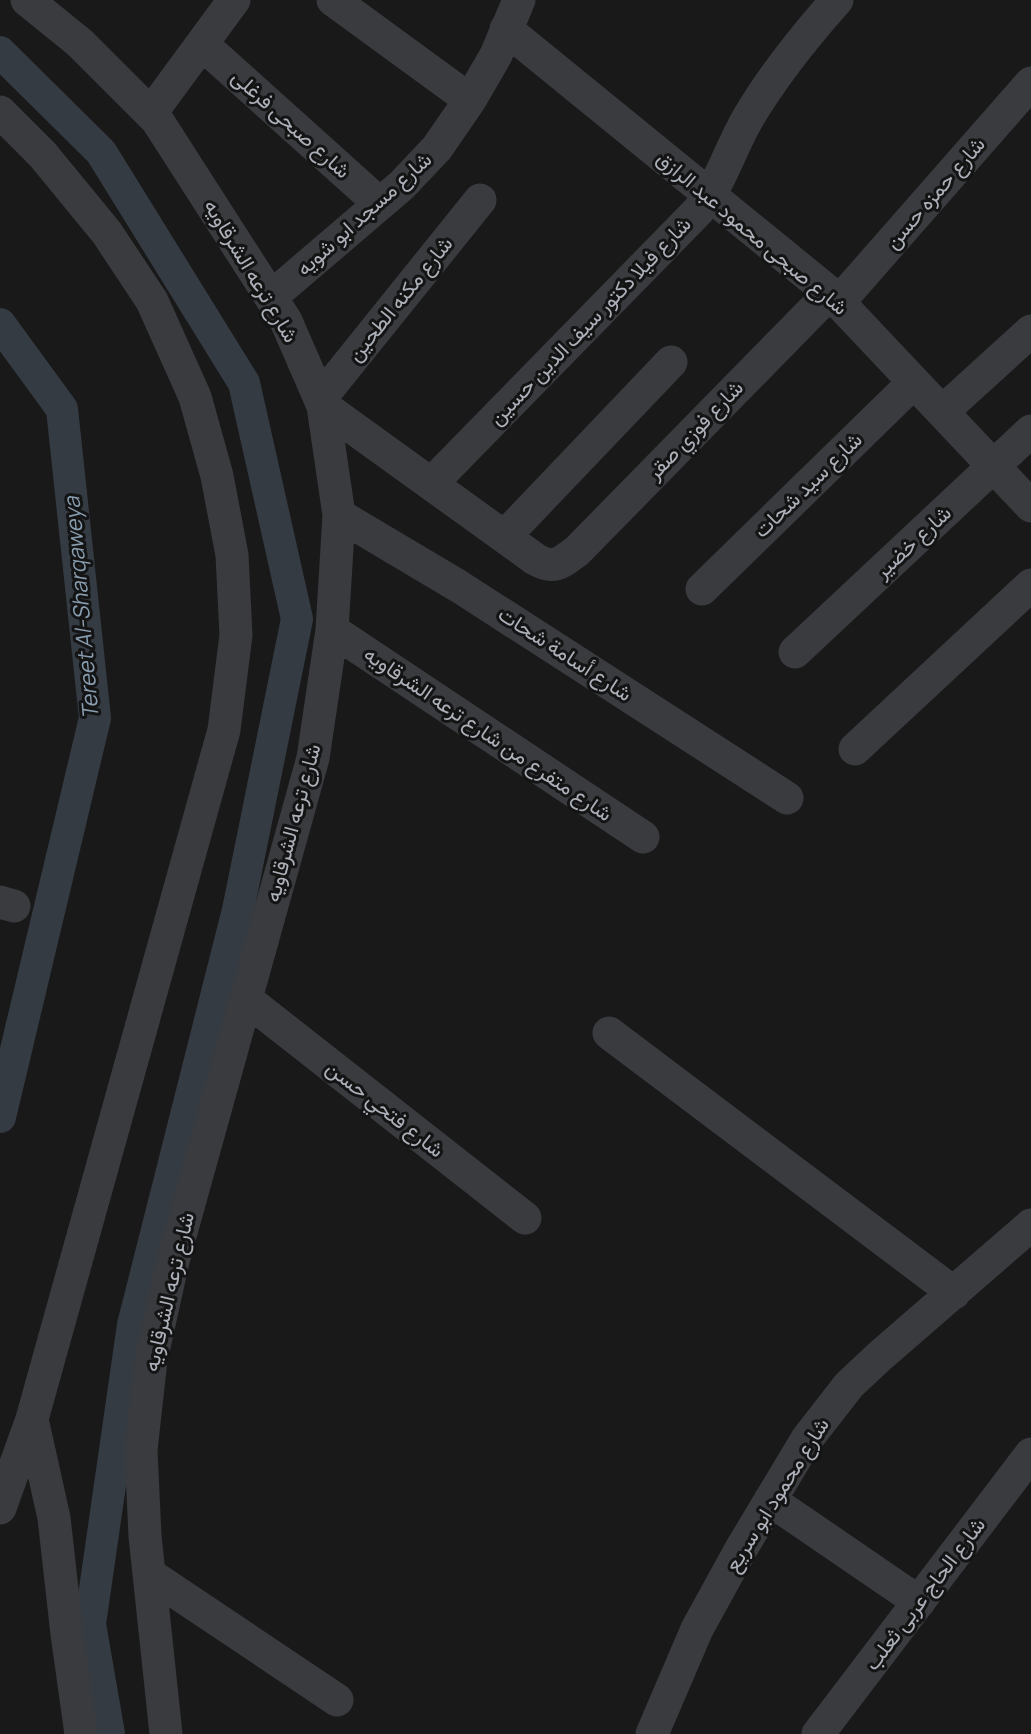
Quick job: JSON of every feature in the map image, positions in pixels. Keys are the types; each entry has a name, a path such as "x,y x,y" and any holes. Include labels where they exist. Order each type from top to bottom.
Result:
{"street":[{"path":"151,113 234,0"},
{"path":"333,0 470,100"},
{"name":"شارع مسجد ابو شويه","path":"271,297 402,185 437,148 470,100 496,55 519,0"},
{"name":"شارع فيلا دكتور سيف الدين حسين","path":"431,484 710,195 747,120 774,76 801,40 837,0"},
{"name":"شارع ترعه الشرقاويه","path":"47,7 157,120 286,321 321,402 339,514 332,630 313,758 173,1261 151,1360 141,1450 149,1574 166,1734"},
{"name":"شارع صبحى محمود عبد الرازق","path":"506,30 834,298 1031,506"},
{"name":"شارع صبحى فرغلى","path":"202,44 380,204"},
{"name":"شارع حمزه حسن","path":"834,298 1031,83"},
{"path":"0,112 43,155 107,233 152,301 195,397 217,476 232,555 236,635 224,730 32,1419 0,1508"},
{"name":"شارع مكنه الطحين","path":"321,402 480,200"},
{"name":"شارع فوزي صقر","path":"505,536 545,565 557,564 577,550 834,298"},
{"path":"942,412 1031,331"},
{"path":"321,402 505,536 671,362"},
{"name":"شارع سيد شحات","path":"702,589 914,382"},
{"name":"شارع خضير","path":"795,652 1031,431"},
{"name":"شارع أسامة شحات","path":"339,514 460,587 787,798"},
{"path":"855,748 1031,585"},
{"name":"شارع متفرع من شارع ترعه الشرقاويه","path":"332,630 643,837"},
{"name":"شارع فتحي حسن","path":"246,999 525,1218"},
{"path":"609,1033 954,1293"},
{"name":"شارع محمود ابو سريع","path":"652,1734 697,1629 807,1439 849,1385 1031,1225"},
{"path":"32,1419 54,1518 81,1734"},
{"name":"شارع الحاج عربى ثعلب","path":"818,1734 1031,1454"},
{"path":"770,1500 919,1602"},
{"path":"149,1574 337,1700"}],"waterway":[{"path":"0,52 101,152 244,383 297,619 238,910 133,1325 90,1624 109,1734"},
{"name":"Tereet Al-Sharqaweya","path":"0,324 62,409 95,718 0,1117"}]}
